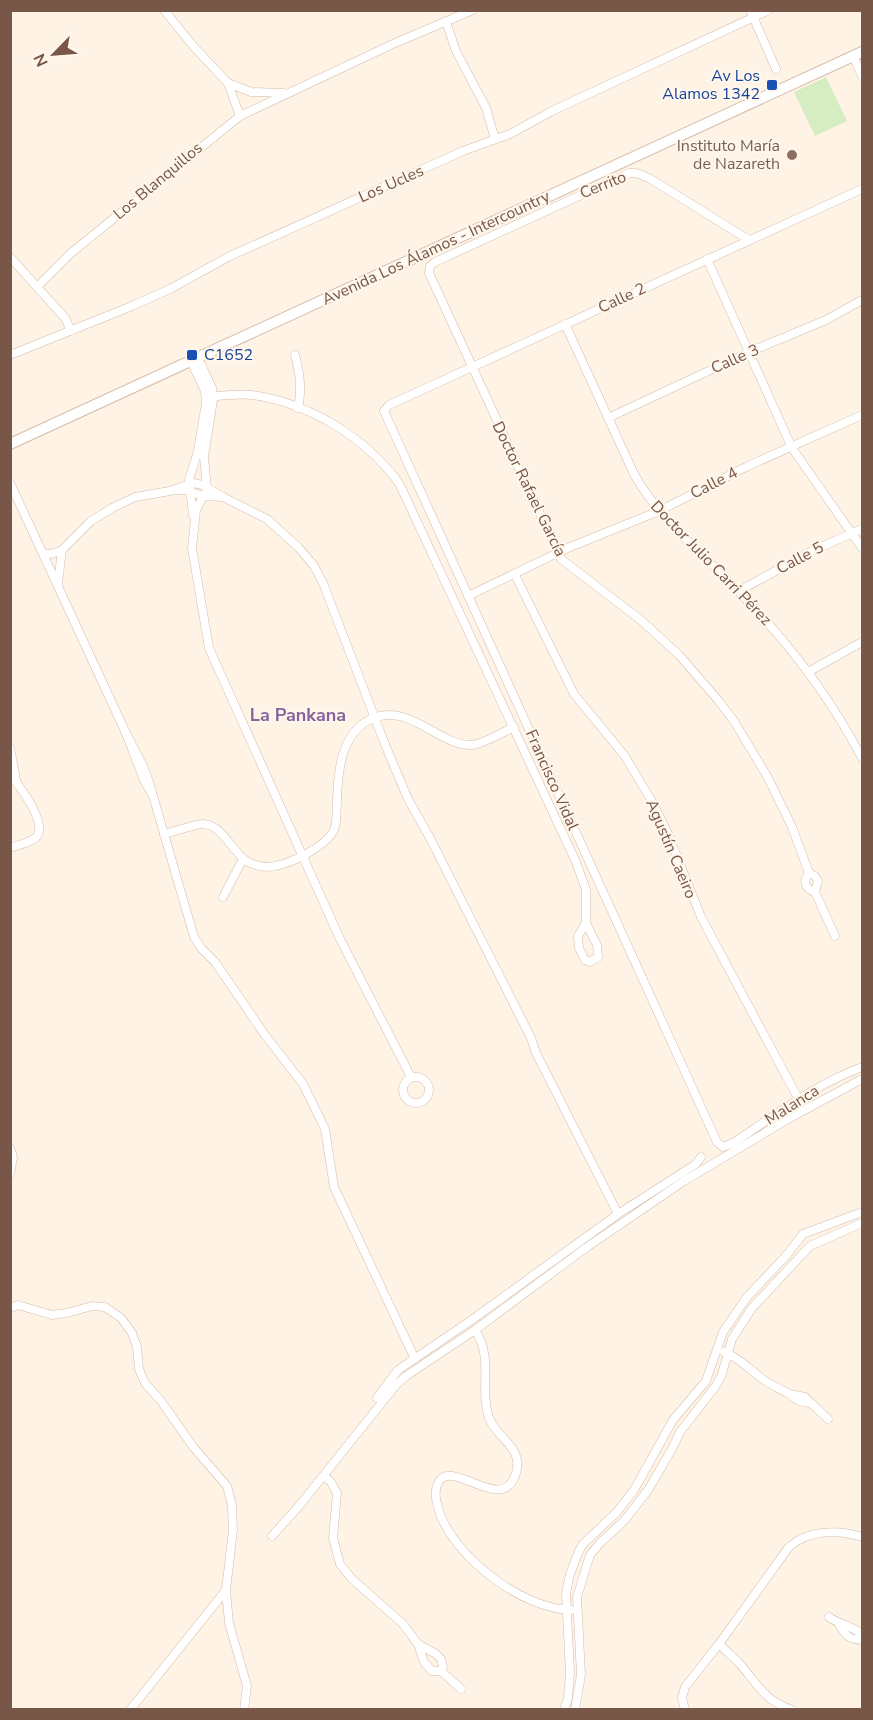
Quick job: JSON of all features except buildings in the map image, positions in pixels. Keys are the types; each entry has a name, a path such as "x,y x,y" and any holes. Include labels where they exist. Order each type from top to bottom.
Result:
{"main road":[{"name":"Avenida Los Álamos - Intercountry","path":"10,444 858,54"}],"street":[{"path":"164,10 228,83 240,116"},
{"path":"175,10 176,26"},
{"name":"Los Blanquillos","path":"37,287 71,253 240,116 395,43 472,10"},
{"name":"Los Ucles","path":"10,355 141,302 228,257 463,151 518,130 552,111 752,14 769,10"},
{"path":"752,14 776,69"},
{"path":"446,22 462,64 486,108 495,139"},
{"path":"858,54 862,76"},
{"name":"Los Blanquillos","path":"228,83 251,92 291,92"},
{"name":"Cerrito","path":"430,278 429,269 435,262 629,173 641,174 649,178 749,240"},
{"name":"Calle 2","path":"384,411 389,405 471,366 862,189"},
{"path":"10,257 65,318 71,331"},
{"path":"707,259 792,448 862,548"},
{"name":"Doctor Rafael García","path":"430,278 557,553 563,561 621,604 680,656 734,721 767,776 792,827 808,873 815,876 818,881 815,892 836,936"},
{"name":"Calle 3","path":"608,417 749,352 826,320 862,300"},
{"name":"Doctor Julio Carri Pérez","path":"565,324 644,491 658,511 739,591 778,634 841,718 862,758"},
{"path":"295,355 301,381 298,408"},
{"path":"194,359 212,411 204,457 207,487 194,519"},
{"path":"209,397 253,395 298,408 326,420 352,437 399,483 583,880 586,923"},
{"path":"209,397 198,451 189,475 189,488 194,519 192,556 210,654 358,975 411,1077"},
{"name":"Francisco Vidal","path":"384,411 712,1132 717,1142 723,1147"},
{"name":"Calle 4","path":"468,596 557,553 658,511 748,466 862,415"},
{"path":"10,483 153,796 194,937 215,962 265,1035 303,1084 326,1132 334,1187 415,1359"},
{"path":"43,554 62,550 91,521 112,508 141,495 189,488 199,484 267,519 299,548 314,566 323,583 408,799 430,838 618,1214"},
{"path":"189,488 203,496 223,497"},
{"name":"Calle 5","path":"739,591 806,554 862,529"},
{"path":"58,585 62,550"},
{"name":"Agustín Caeiro","path":"515,574 574,694 624,755 657,811 701,917 799,1100"},
{"path":"808,672 862,642"},
{"path":"164,834 205,824 214,828 243,859 257,865 272,867 302,856 320,845 333,832 336,822 337,789 346,744 354,732 375,717 409,718 425,728 468,745 514,728"},
{"path":"10,748 13,778 34,811 39,828 37,836 33,839 10,848"},
{"path":"223,897 243,859"},
{"name":"Malanca","path":"723,1147 733,1143 799,1100 862,1067"},
{"path":"272,1536 402,1379 475,1330 587,1247 684,1181 788,1119 862,1079"},
{"path":"10,1148 13,1157 10,1174"},
{"path":"377,1398 395,1373 618,1214 696,1164 701,1156"},
{"path":"564,1710 570,1674 566,1610 568,1583 579,1551 623,1505 643,1475 673,1420 706,1381 723,1332 747,1297 806,1232 862,1212"},
{"path":"576,1710 581,1675 578,1592 590,1555 624,1521 653,1480 684,1426 716,1387 732,1339 741,1323 810,1246 862,1222"},
{"path":"788,1254 798,1261"},
{"path":"10,1308 18,1305 52,1315 92,1306 105,1307 121,1318 132,1334 137,1347 139,1369 145,1383 161,1401 194,1448 227,1486 232,1505 233,1530 226,1590 229,1623 247,1686 244,1710"},
{"path":"475,1330 482,1340 486,1359 485,1394 489,1418 493,1426 515,1451 518,1468 510,1483 498,1488 481,1487 451,1474 445,1476 436,1489 438,1507 443,1521 455,1541 488,1574 527,1597 554,1608 578,1610"},
{"path":"717,1350 728,1353 766,1382 803,1403 811,1403 828,1419"},
{"path":"643,1475 653,1480"},
{"path":"324,1476 338,1493 333,1538 340,1564 352,1579 403,1624 418,1644 426,1665 432,1671 441,1671 461,1689"},
{"path":"685,1710 682,1698 685,1687 719,1644 783,1554 795,1542 813,1534 825,1533 849,1533 862,1537"},
{"path":"130,1710 226,1590"},
{"path":"829,1617 839,1624 849,1625 859,1632 862,1640"},
{"path":"418,1644 441,1659 443,1666 441,1671"},
{"path":"719,1644 741,1665 764,1694 777,1704 792,1710"}],"green space":[{"path":"826,77 847,121 815,136 794,92"}],"place":[{"name":"Av Los Alamos 1342","path":"772,85"},
{"name":"Instituto María de Nazareth","path":"792,155"},
{"name":"C1652","path":"192,355"}],"district":[{"name":"La Pankana","path":"298,715"}]}
